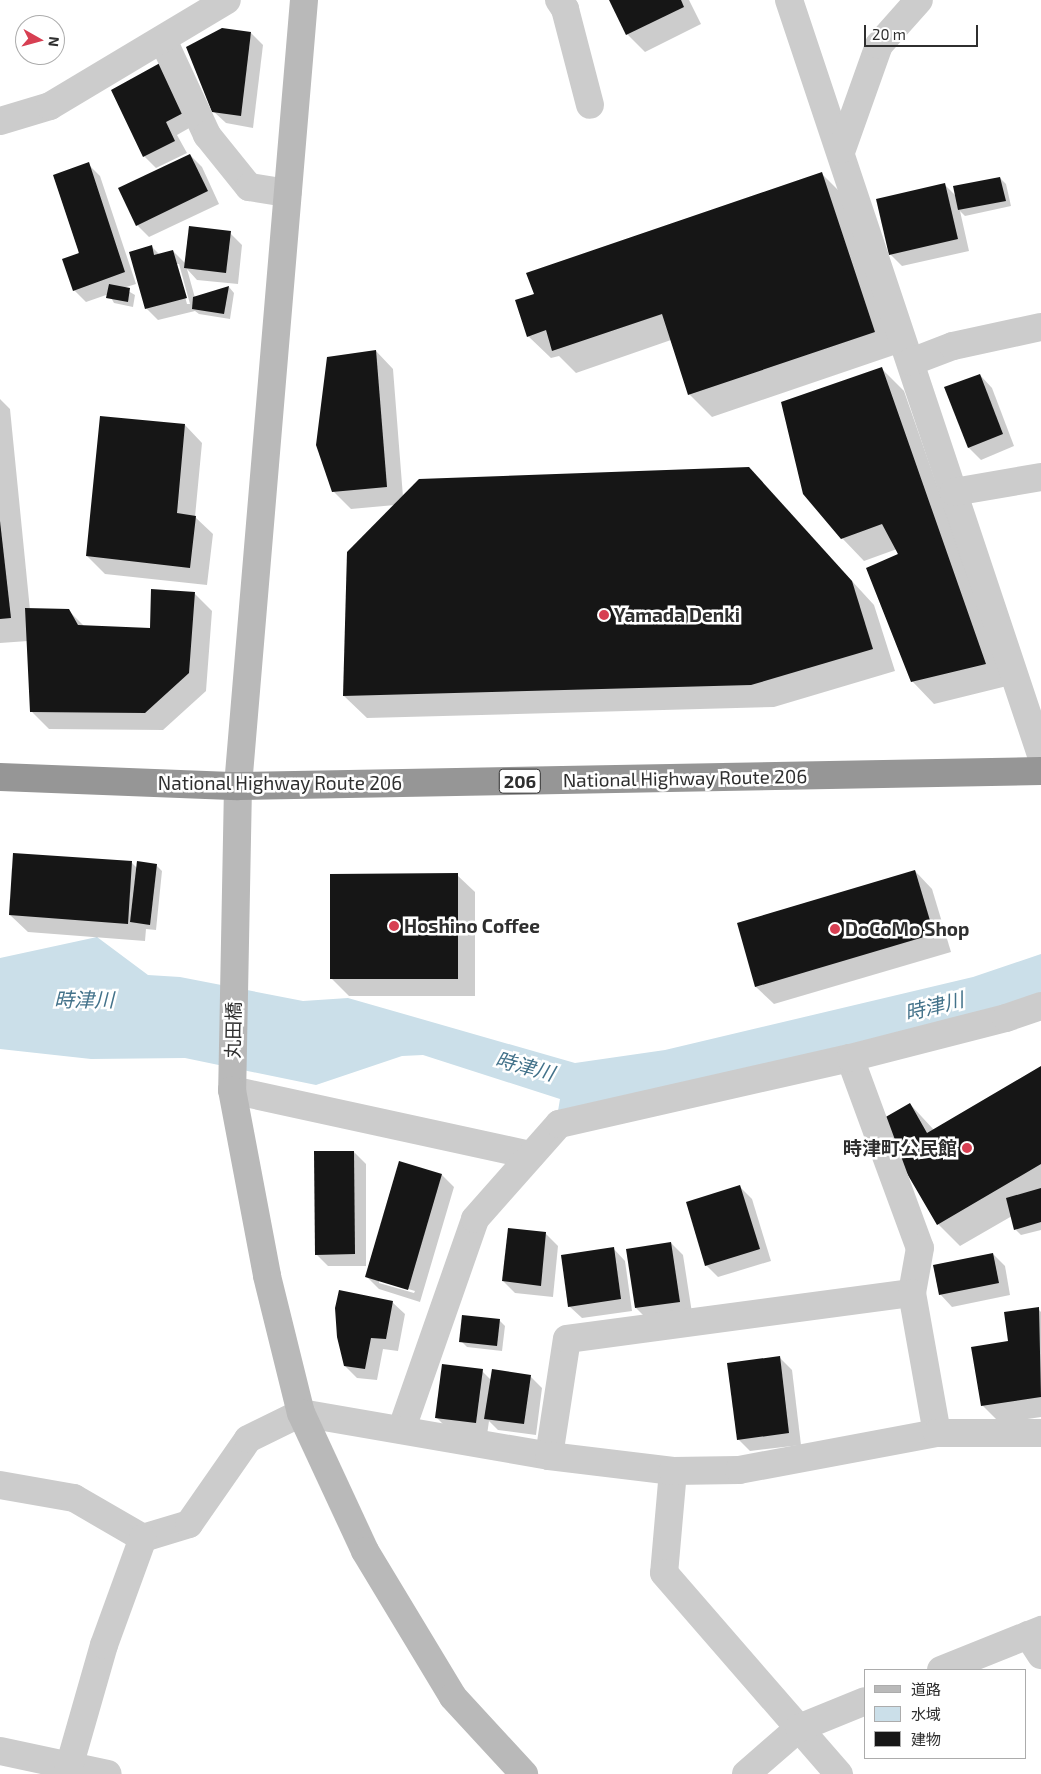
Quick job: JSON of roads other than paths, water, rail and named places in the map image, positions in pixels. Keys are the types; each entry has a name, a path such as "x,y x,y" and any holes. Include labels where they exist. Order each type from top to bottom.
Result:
{"highway":[{"name":"National Highway Route 206","path":"0,777 238,786 1041,771"}],"street":[{"path":"0,121 50,106 228,0"},
{"name":"丸田橋","path":"304,0 238,786 232,1090 267,1276 301,1413 365,1551 453,1697 524,1774"},
{"path":"560,0 565,9 590,105"},
{"path":"789,0 842,149 1041,755"},
{"path":"842,149 879,45 919,0"},
{"path":"163,40 207,135 249,187 288,193"},
{"path":"911,362 953,346 1041,327"},
{"path":"954,492 1041,477"},
{"path":"402,1428 475,1219 559,1124 850,1058 1006,1018 1041,1006"},
{"path":"850,1058 920,1248 912,1293 936,1433"},
{"path":"232,1090 531,1155"},
{"path":"549,1456 567,1339 912,1293"},
{"path":"0,1485 74,1498 144,1538 188,1524 248,1439 301,1413 402,1428 549,1456 673,1471 739,1470 936,1433 1041,1432"},
{"path":"673,1471 664,1573 839,1774"},
{"path":"68,1770 104,1645 144,1538"},
{"path":"944,1669 1037,1640"},
{"path":"746,1774 799,1728 864,1701"},
{"path":"0,1750 68,1770 108,1774"}],"water":[{"name":"時津川","path":"97,937 148,975 180,977 303,1001 348,998 575,1063 665,1050 973,977 1041,954 1041,994 951,1023 557,1117 560,1099 423,1055 402,1056 316,1085 185,1058 91,1059 0,1049 0,958"}],"place":[{"name":"Yamada Denki","path":"604,615"},
{"name":"Hoshino Coffee","path":"394,926"},
{"name":"DoCoMo Shop","path":"835,929"},
{"name":"時津町公民館","path":"967,1148"}]}
